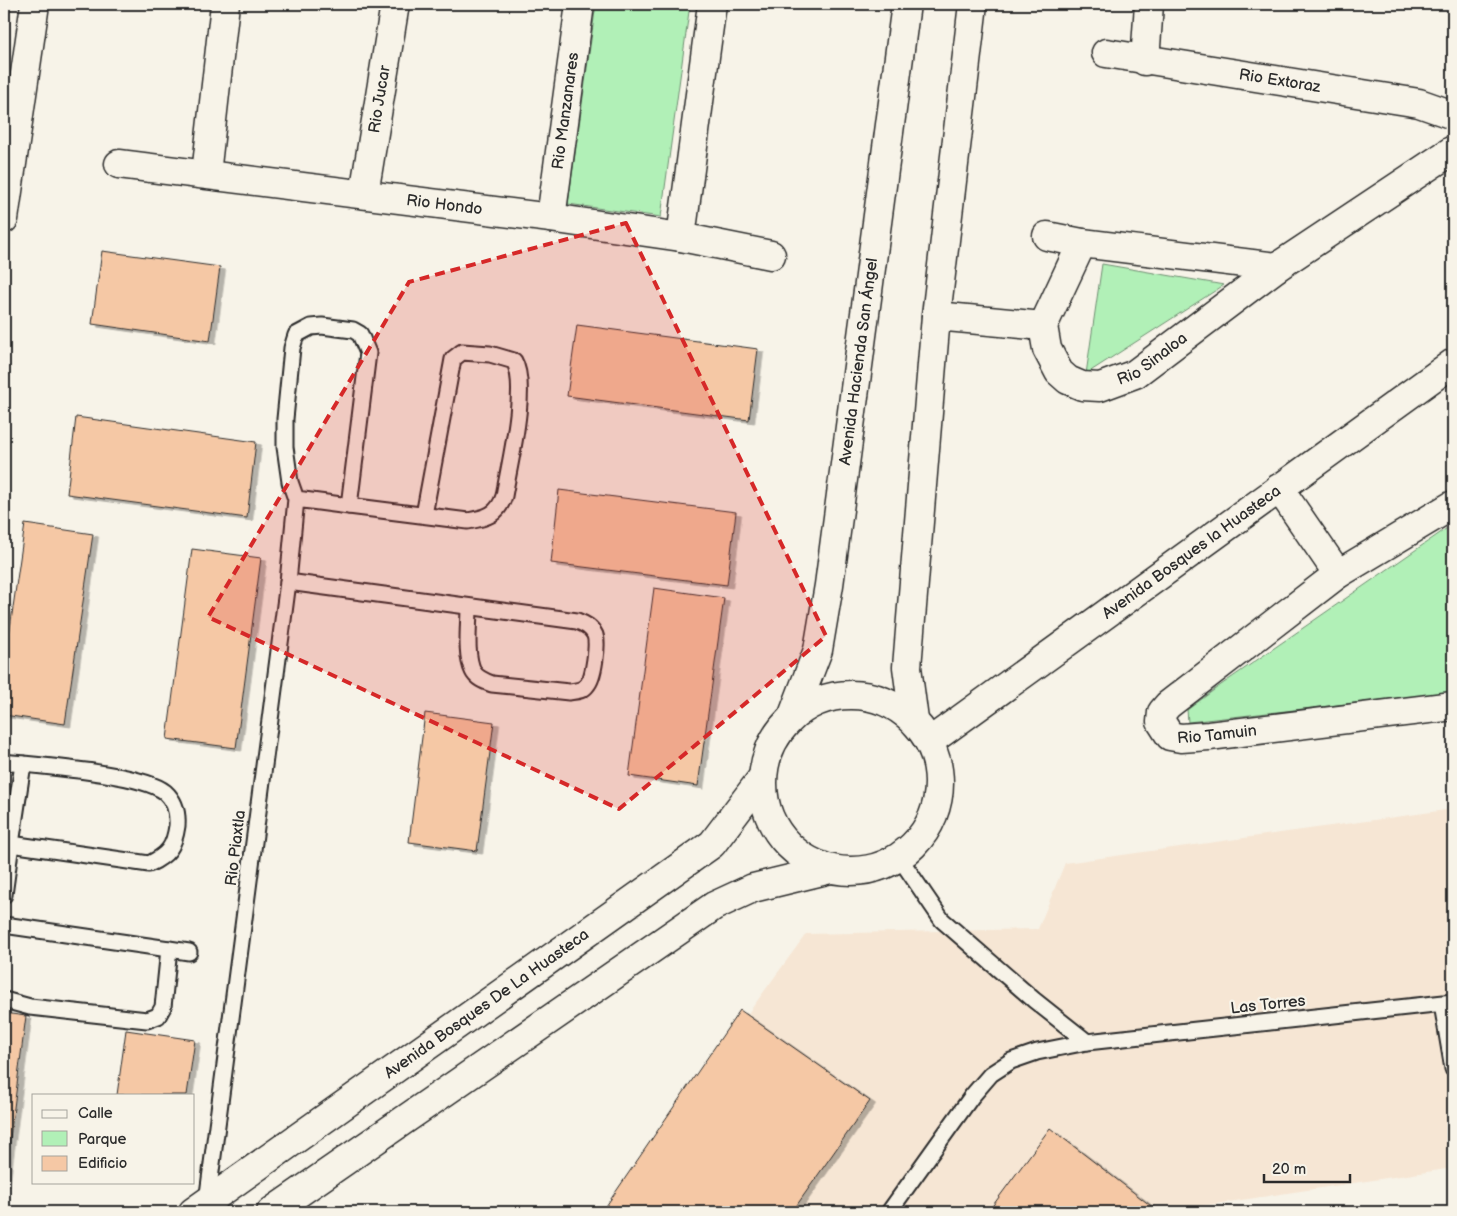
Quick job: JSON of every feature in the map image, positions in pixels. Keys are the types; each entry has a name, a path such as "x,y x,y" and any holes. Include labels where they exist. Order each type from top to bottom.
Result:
{"street":[{"path":"4,219 35,4"},
{"path":"206,174 226,4"},
{"name":"Rio Jucar","path":"364,194 395,4"},
{"name":"Rio Manzanares","path":"551,218 580,4"},
{"path":"681,237 712,4"},
{"name":"Avenida Hacienda San Ángel","path":"793,715 818,650 906,4"},
{"path":"922,731 893,704 880,699 852,694 824,698 793,715 772,743 765,760 762,778 767,812 785,843 814,864 831,869 866,870 884,865 899,857 916,843 928,825 936,805 939,784 937,762 922,731 907,667 936,316 973,4"},
{"path":"1145,61 1149,4"},
{"name":"Rio Extoraz","path":"1106,53 1145,61 1419,103 1453,115"},
{"name":"Rio Sinaloa","path":"1043,326 1047,350 1059,372 1068,380 1082,386 1100,387 1135,374 1277,267 1453,150"},
{"name":"Rio Hondo","path":"119,164 551,218 681,237 771,255"},
{"path":"1047,236 1082,243 1277,267"},
{"path":"936,316 1043,326 1082,243"},
{"name":"Avenida Bosques la Huasteca","path":"922,731 1279,488 1453,363"},
{"path":"1279,488 1338,574"},
{"name":"Rio Tamuin","path":"1453,504 1338,574 1168,705 1162,712 1161,722 1164,730 1170,736 1181,738 1453,706"},
{"name":"Avenida Bosques De La Huasteca","path":"200,1207 712,844 762,778"},
{"path":"271,1212 714,906 753,888 831,869"}],"lane":[{"path":"349,506 368,353 360,334 353,330 322,326 310,327 296,335 292,348 285,419 285,447 290,482 296,499 349,506 424,515 468,521 486,518 501,507 504,496 520,391 518,368 514,361 490,354 462,352 452,359 424,515"},
{"name":"Rio Piaxtla","path":"200,1207 288,582 296,499"},
{"path":"288,582 469,607 586,624 595,636 596,648 591,679 587,686 580,691 569,692 492,684 481,680 473,672 470,661 469,607"},
{"path":"4,762 134,779 157,787 166,793 174,803 178,816 172,844 165,856 149,864 11,844"},
{"path":"4,895 23,764"},
{"path":"899,857 942,920 1034,1000 1087,1042"},
{"path":"4,925 189,952"},
{"path":"4,1000 30,1007 148,1020 158,1016 163,1007 169,949"},
{"path":"1448,1003 1453,1069"},
{"name":"Las Torres","path":"889,1212 972,1096 991,1074 1011,1061 1036,1052 1087,1042 1448,1003"}],"highlighted area":[{"path":"626,223 826,636 619,809 208,617 409,282"}],"shaded area":[{"path":"1453,809 1453,1168 1202,1206 1198,1212 603,1212 806,934 1038,929 1065,863"}],"green space":[{"path":"596,4 690,4 661,217 568,204"},
{"path":"1102,264 1224,285 1086,374"},
{"path":"1453,524 1453,692 1188,722 1187,710"}],"building":[{"path":"102,251 220,267 210,341 92,324"},
{"path":"577,325 758,349 749,420 567,396"},
{"path":"76,417 256,442 247,518 67,494"},
{"path":"559,490 736,512 727,585 551,563"},
{"path":"25,524 93,534 65,724 4,715 4,670"},
{"path":"192,549 261,558 236,748 167,739"},
{"path":"654,588 724,598 698,786 629,776"},
{"path":"425,713 494,722 477,851 409,842"},
{"path":"740,1010 870,1101 792,1212 602,1212"},
{"path":"4,1013 26,1016 4,1184"},
{"path":"126,1030 195,1040 187,1094 117,1094"},
{"path":"1050,1128 1159,1212 988,1212"}]}
